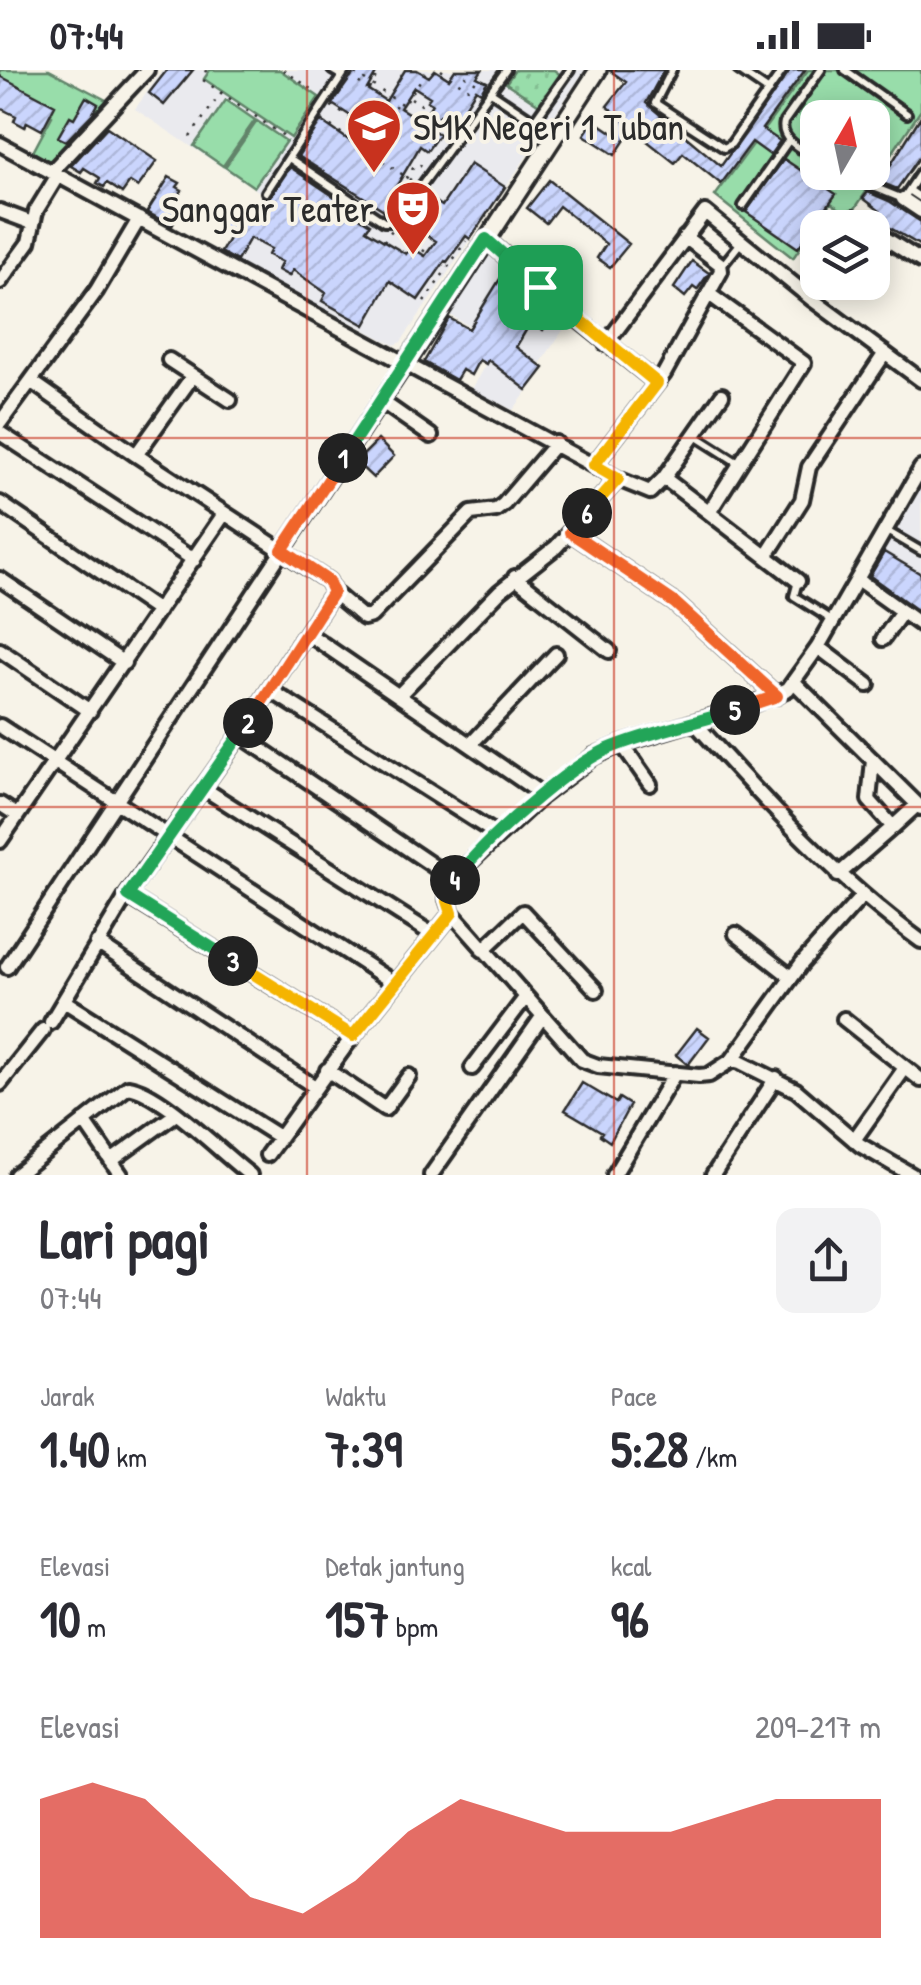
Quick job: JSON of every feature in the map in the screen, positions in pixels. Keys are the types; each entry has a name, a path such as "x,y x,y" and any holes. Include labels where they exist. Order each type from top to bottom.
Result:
{"street":[{"path":"0,282 29,242 32,223 55,173 145,70"},
{"path":"7,966 598,70"},
{"path":"0,144 618,479 650,492 722,395"},
{"path":"906,195 921,210"},
{"path":"0,211 32,223"},
{"path":"606,344 705,212 813,300 921,380"},
{"path":"0,423 97,290 139,219"},
{"path":"594,465 657,383 722,267 684,237"},
{"path":"486,239 606,344 657,383"},
{"path":"890,241 921,260"},
{"path":"708,294 804,363 710,511"},
{"path":"768,555 802,500 809,467 885,352"},
{"path":"168,360 230,400"},
{"path":"136,455 192,377"},
{"path":"32,382 328,581 333,592 364,618 371,616 471,513 496,510 504,504 556,443"},
{"path":"381,402 431,436"},
{"path":"0,433 194,560"},
{"path":"862,896 791,977 732,1060 708,1074 598,1066 582,1060 452,913 447,898 454,880 498,836 594,756 777,696 794,683 921,468"},
{"path":"664,478 798,581"},
{"path":"399,695 514,577 570,532 618,479"},
{"path":"0,503 158,610"},
{"path":"0,841 224,514"},
{"path":"570,532 675,603 777,696"},
{"path":"514,577 610,650"},
{"path":"0,579 124,662"},
{"path":"857,579 921,625"},
{"path":"0,1084 64,1001 128,895 240,735 333,592"},
{"path":"882,639 902,612"},
{"path":"308,634 543,795"},
{"path":"818,647 868,686"},
{"path":"0,650 90,711"},
{"path":"470,745 556,654"},
{"path":"794,683 919,806 838,875"},
{"path":"270,690 498,836"},
{"path":"694,723 838,875 921,941"},
{"path":"0,726 394,984"},
{"path":"240,735 454,880"},
{"path":"622,744 650,784"},
{"path":"873,760 868,800 893,826"},
{"path":"203,788 432,934"},
{"path":"0,804 17,815"},
{"path":"128,895 353,1036"},
{"path":"483,950 522,912 596,990"},
{"path":"267,1155 327,1070 452,913"},
{"path":"736,934 791,977"},
{"path":"97,943 315,1087"},
{"path":"472,1068 525,998"},
{"path":"64,1001 279,1137"},
{"path":"430,1175 542,1017"},
{"path":"844,1020 921,1080"},
{"path":"732,1060 796,1090 854,1140 912,1175"},
{"path":"854,1140 905,1068"},
{"path":"327,1070 385,1109 409,1076"},
{"path":"614,1175 674,1073"},
{"path":"713,1175 776,1078"},
{"path":"16,1175 128,1088 143,1091 176,1114 250,1175"},
{"path":"112,1161 176,1114"},
{"path":"84,1121 121,1175"}],"lane":[{"path":"266,192 347,73 332,70"},
{"path":"289,158 381,220 399,220 506,70"},
{"path":"534,121 570,70"},
{"path":"672,70 655,104 720,148 730,144 783,70"},
{"path":"738,70 768,91"},
{"path":"800,148 783,134 784,122 820,70"},
{"path":"845,70 908,114"},
{"path":"490,92 555,135"},
{"path":"743,206 789,140"},
{"path":"906,195 921,172"},
{"path":"890,190 921,198"},
{"path":"722,267 742,240"},
{"path":"695,435 740,464"},
{"path":"885,530 921,551"},
{"path":"798,581 794,596 833,620"}],"path":[{"path":"206,70 202,79 298,146"},
{"path":"283,70 384,138 427,70"},
{"path":"370,87 380,70"},
{"path":"441,70 473,92"},
{"path":"456,70 474,82"},
{"path":"347,73 403,108"},
{"path":"458,81 462,74"},
{"path":"190,136 222,92"},
{"path":"409,98 462,132"},
{"path":"317,116 421,188"},
{"path":"368,151 377,136"},
{"path":"428,253 381,220 418,163 433,171"},
{"path":"424,302 466,241"},
{"path":"442,264 448,267"}],"shaded area":[{"name":"SMK Negeri 1 Tuban","path":"163,70 585,70 401,342 394,345 237,263 262,219 257,216 267,197 135,109"},
{"path":"491,250 570,320 540,364 545,368 513,410 471,389 498,343 450,315"},
{"path":"921,479 921,599 866,574"}],"green space":[{"path":"0,70 49,70 108,101 53,163 33,152 52,116 0,76"},
{"path":"210,70 280,70 319,97 291,138 204,79"},
{"path":"515,70 554,70 562,76 541,106 506,83"},
{"path":"808,70 921,70 921,110 890,156 890,100 800,100 800,190 867,190 854,210 841,210 831,203 826,210 800,210 800,248 793,258 715,196"},
{"path":"226,100 255,120 223,166 194,146"},
{"path":"257,121 286,141 254,187 225,167"}],"building":[{"path":"167,70 193,70 164,105 149,93"},
{"path":"356,70 378,70 367,89 386,101 405,70 417,70 429,77 435,70 449,79 455,70 482,70 477,77 487,82 481,92 476,89 459,116 454,113 449,121 440,115 431,129 439,134 427,151 420,146 386,204 397,208 392,215 298,156 321,121 369,154 382,136 332,104","holes":["414,87 430,97 427,101 432,104 421,121 400,108"]},
{"path":"609,70 664,70 646,103 721,166 790,70 805,70 762,129 780,141 770,155 752,142 721,184 683,153 675,163 632,129 615,155 584,135 594,120 613,133 623,119 607,106 626,82"},
{"path":"0,76 55,105 42,130 27,122 25,127 14,121 16,116 0,108"},
{"path":"86,97 98,104 93,113 66,141 58,137 70,116 74,118"},
{"path":"921,116 921,155 897,189 890,186 890,166"},
{"path":"107,127 157,161 138,187 130,182 122,193 107,183 104,187 97,183 100,178 84,168 81,172 71,166"},
{"path":"784,159 800,170 800,190 830,190 836,194 825,210 800,210 798,248 746,212"},
{"path":"470,164 505,187 470,239 466,236 418,300 390,281 365,325 322,301 326,293 293,270 289,276 278,270 282,262 268,255 271,249 250,238 237,261 221,252 230,237 217,229 231,202 257,217 290,167 357,212 370,224 366,230 406,254 411,247 425,256 436,241 422,232 433,213 423,206 429,197 442,206"},
{"path":"169,177 180,183 177,187 182,190 175,201 183,206 172,226 147,212"},
{"path":"549,180 629,244 610,267 597,258 606,244 559,206 546,223 527,208"},
{"path":"868,192 921,222 921,246 890,228 890,210 879,210 863,198"},
{"path":"692,261 709,273 697,290 693,287 685,297 674,288"},
{"path":"503,274 554,314 543,330 531,322 516,347 544,368 527,390 488,360 486,364 479,360 471,375 462,370 456,380 424,362 449,318 469,329"},
{"path":"378,440 394,456 373,478 356,462"},
{"path":"884,552 921,574 920,612 870,576"},
{"path":"697,1028 709,1037 688,1065 676,1055"},
{"path":"582,1083 616,1103 619,1098 630,1105 610,1142 600,1135 602,1132 565,1110"}],"place":[{"name":"SMK Negeri 1 Tuban","path":"374,175"},
{"name":"Sanggar Teater","path":"413,257"}],"route":[{"path":"486,239 540,287 657,383 594,465 618,479 570,532 675,603 777,696 604,751 543,795 458,875 447,898 452,913 353,1036 128,895 333,592 332,584 282,550 486,239"}]}
